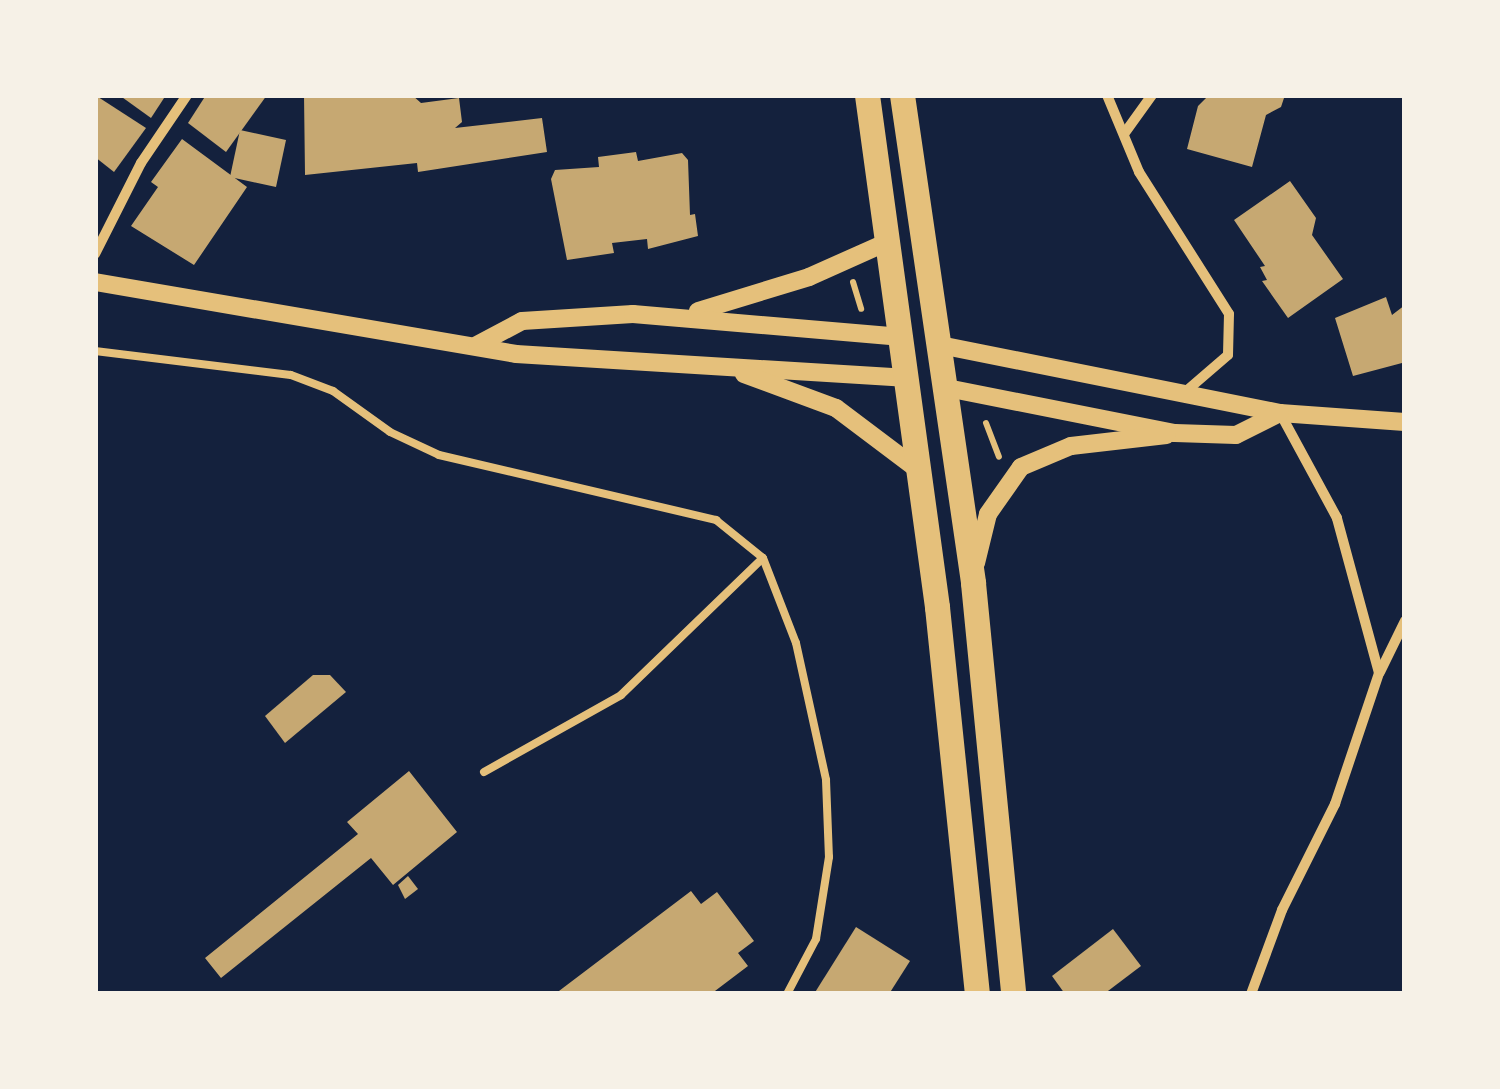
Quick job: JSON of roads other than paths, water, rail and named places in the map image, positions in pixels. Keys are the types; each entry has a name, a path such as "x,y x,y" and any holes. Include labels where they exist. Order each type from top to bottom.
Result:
{"main road":[{"path":"867,95 917,469 977,994"},
{"path":"907,100 973,583 1013,994"},
{"path":"899,337 940,345"},
{"path":"904,378 947,388"}],"street":[{"path":"95,254 141,162 187,95"},
{"path":"1107,95 1184,252 1229,314 1228,356 1186,392"},
{"path":"1124,134 1152,95"},
{"path":"687,315 809,277 885,243"},
{"path":"95,282 204,305 343,320 516,354 904,378"},
{"path":"477,346 522,321 687,315 899,337"},
{"path":"940,345 1280,414 1405,422"},
{"path":"719,366 836,408 917,469"},
{"path":"947,388 1175,433"},
{"path":"973,583 988,514 1021,467 1071,446 1175,433 1236,435 1280,414"},
{"path":"1280,414 1336,518 1379,672"},
{"path":"1251,994 1282,910 1335,804 1379,672 1405,621"}],"lane":[{"path":"95,351 291,375 333,392 390,432 440,455 716,520 763,558 796,643 826,780 828,858 816,938 787,994"},
{"path":"484,772 621,695 763,558"}]}
